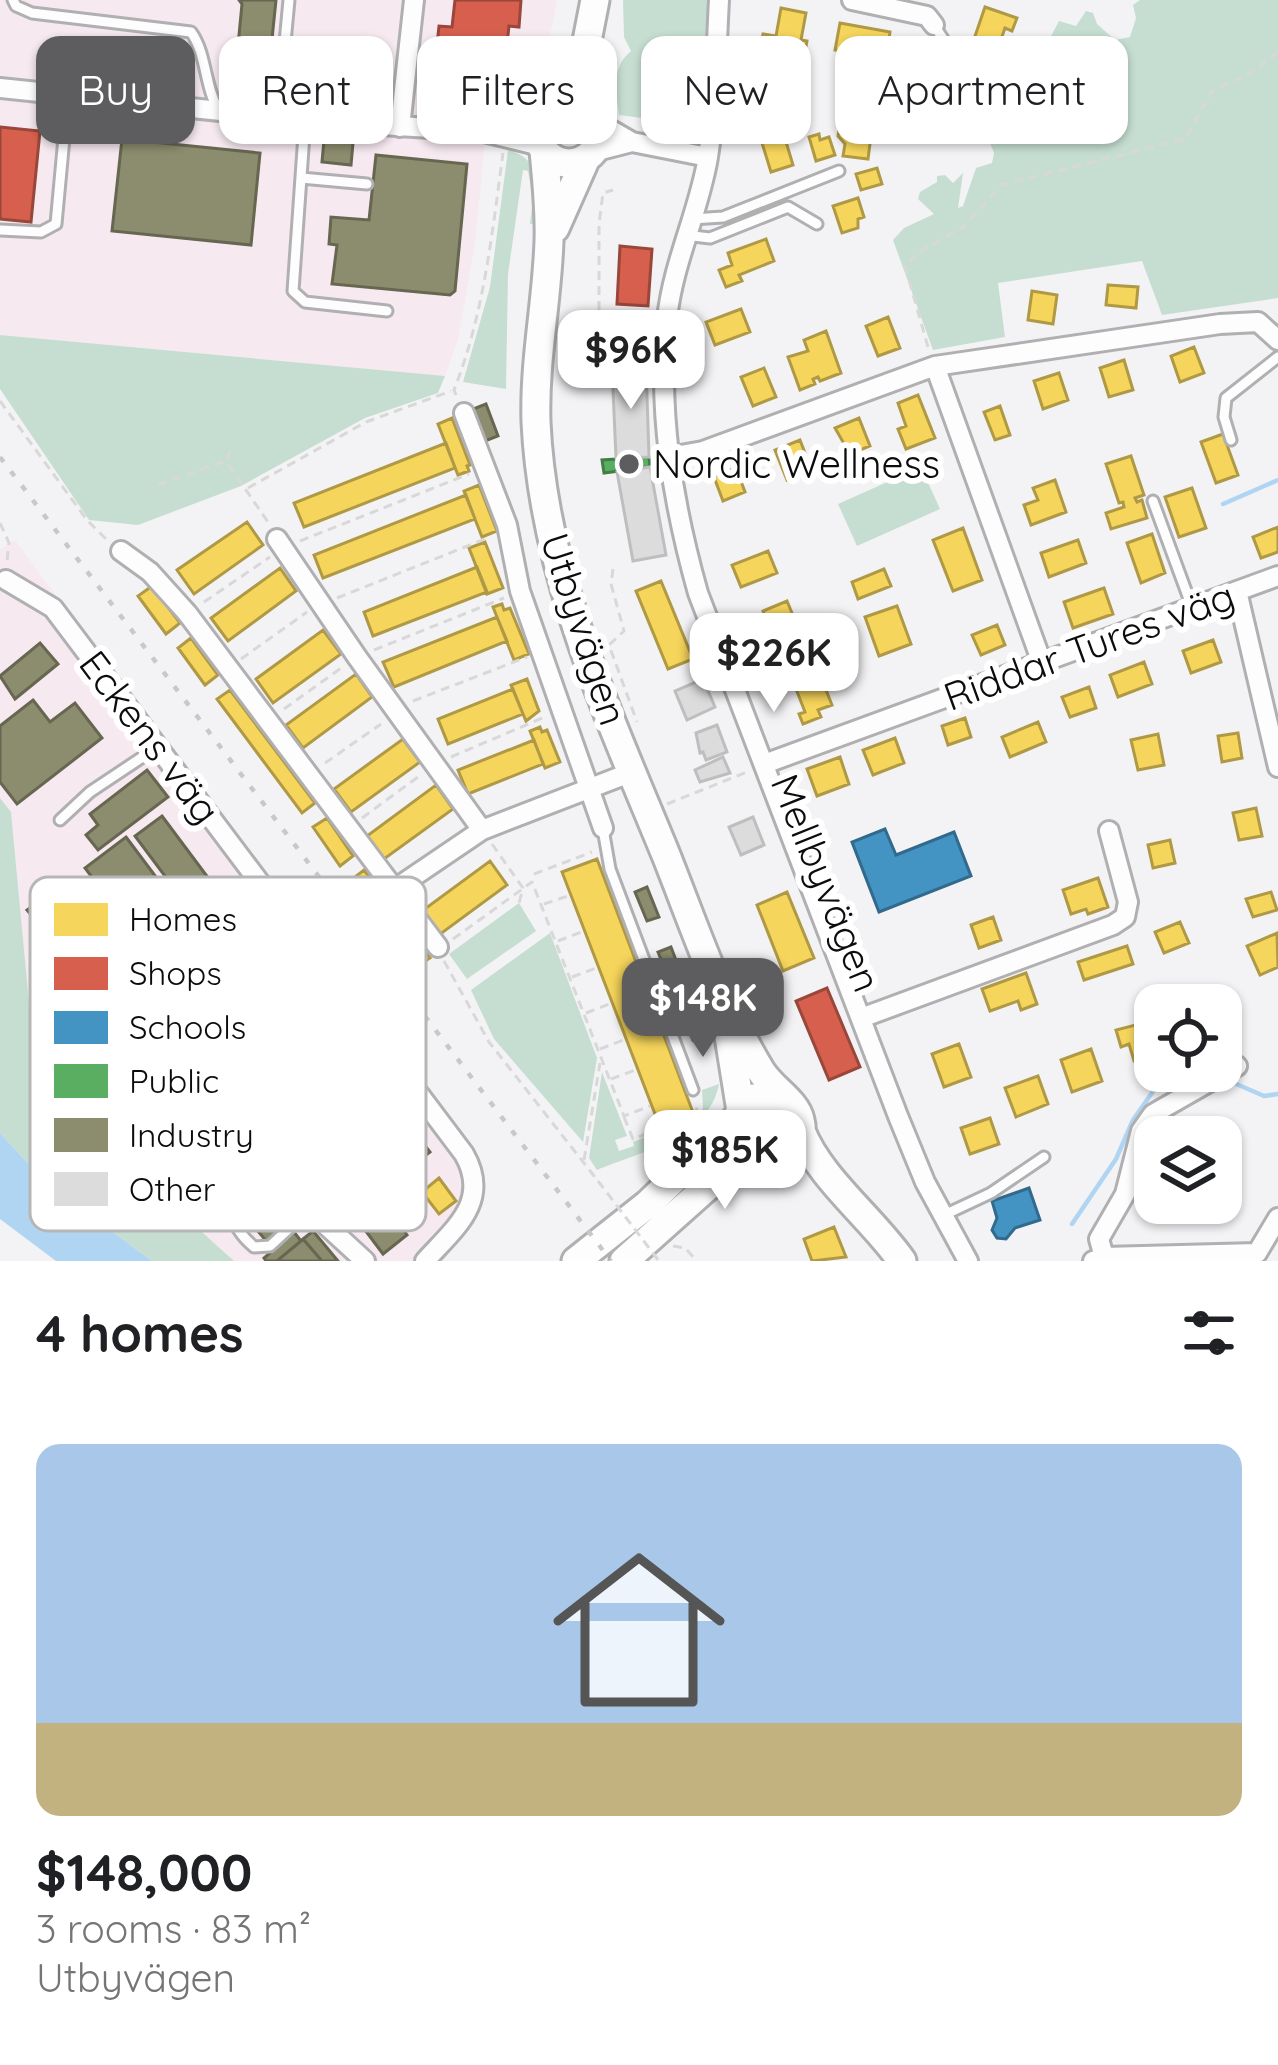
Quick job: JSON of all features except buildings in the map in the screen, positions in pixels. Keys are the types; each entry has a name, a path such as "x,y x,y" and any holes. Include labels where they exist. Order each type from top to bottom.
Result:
{"main road":[{"name":"Utbyvägen","path":"588,36 595,0"},
{"name":"Utbyvägen","path":"542,144 549,243 537,386 542,483 568,602 722,997 764,1075 782,1098"},
{"name":"Utbyvägen","path":"549,243 596,144"},
{"path":"543,148 559,161 590,155"},
{"name":"Utbyvägen","path":"722,997 739,1114"},
{"path":"576,1261 647,1204 759,1096 782,1098 797,1112 817,1163 882,1232 902,1261"},
{"path":"739,1114 740,1143 766,1160 847,1195"},
{"path":"623,1261 716,1179 792,1150 801,1131"}],"street":[{"path":"400,127 414,0"},
{"name":"Mellbyvägen","path":"719,0 708,157 672,284 665,343 669,457 678,517 698,593 861,1018 925,1182 968,1261"},
{"path":"852,0 927,16 934,25"},
{"path":"0,88 36,92"},
{"path":"195,108 219,111"},
{"path":"393,126 417,128"},
{"path":"617,131 632,142 708,157"},
{"path":"590,155 632,142"},
{"path":"528,144 543,148"},
{"path":"669,457 703,451 934,365 1220,324 1258,322 1278,340"},
{"path":"934,365 1042,664"},
{"path":"464,413 508,531 520,591 604,837"},
{"path":"280,543 482,830"},
{"path":"121,551 150,572 188,613 386,877"},
{"name":"Riddar Tures väg","path":"764,764 1278,576"},
{"name":"Eckens väg","path":"6,580 52,608 257,877"},
{"path":"1238,591 1278,767"},
{"path":"413,877 482,830 632,772"},
{"path":"861,1018 1125,917 1128,902 1108,831"},
{"path":"426,930 438,946"},
{"path":"1192,1092 1153,1114 1141,1131 1135,1168 1100,1238 1098,1259 1258,1253 1278,1218"},
{"name":"Eckens väg","path":"425,1261 467,1215 473,1204 474,1178 464,1154 426,1103"},
{"path":"331,1231 365,1261"}],"lane":[{"path":"13,0 16,7 32,13 190,32 199,45 206,85 219,111"},
{"path":"286,36 289,0"},
{"path":"934,25 941,36"},
{"path":"0,230 41,232 56,224 63,144"},
{"path":"303,144 292,285 296,296 305,302 387,311"},
{"path":"688,227 839,171"},
{"path":"301,178 367,184"},
{"path":"688,227 710,238 788,207 817,224"},
{"path":"1231,440 1223,417 1226,398 1278,357"},
{"path":"1153,501 1192,607"},
{"path":"60,820 90,792 158,747"},
{"path":"604,837 693,1090"},
{"path":"942,1216 991,1193 1044,1156"},
{"path":"239,1231 254,1247 271,1246 287,1231"}],"path":[{"path":"934,365 905,266 917,254 964,226 1001,184 1185,139 1212,91 1251,73 1278,52"},
{"path":"248,488 365,422 454,391 471,346 486,282 503,150"},
{"path":"599,340 599,224 604,193 613,190"},
{"path":"0,401 87,520 121,551"},
{"path":"158,485 226,460 230,452"},
{"path":"226,460 280,543"},
{"path":"188,613 280,543 485,468"},
{"path":"0,523 9,543 6,580"},
{"path":"228,668 321,604 508,531"},
{"path":"614,569 611,584 624,631 610,645 640,732"},
{"path":"268,721 357,657 520,591"},
{"path":"308,775 410,703 540,652"},
{"path":"648,812 764,764"},
{"path":"482,830 523,888 519,904"},
{"path":"534,874 604,837"},
{"path":"531,864 532,882 632,1139 698,1112 693,1090"},
{"path":"532,882 438,946 489,1042 659,1261"},
{"path":"543,905 571,895"},
{"path":"557,942 584,931"},
{"path":"571,978 599,967"},
{"path":"585,1013 612,1003"},
{"path":"599,1049 626,1039"},
{"path":"584,1161 602,1058"},
{"path":"610,1080 638,1070"},
{"path":"624,1116 650,1106"},
{"path":"646,1261 662,1248 679,1246 697,1261"}],"shaded area":[{"path":"0,0 557,0 550,36 417,36 417,144 485,144 475,244 458,340 445,376 0,335"},
{"path":"15,540 263,877 30,877 29,1004 11,812 0,798 0,550"},
{"path":"426,1098 476,1166 480,1193 474,1225 437,1261 234,1261 201,1231 426,1231"}],"green space":[{"path":"623,0 709,0 706,36 641,36 641,118 619,115 618,72 631,51 624,37"},
{"path":"1140,0 1278,0 1278,298 1162,315 1142,261 998,283 1005,337 933,350 893,240 904,228 934,214 918,199 920,192 937,182 937,176 945,175 953,183 963,173 958,208 963,206 976,168 992,163 990,144 1128,144 1128,37 1136,18 1133,5"},
{"path":"1086,11 1093,13 1110,36 1051,36 1059,21 1076,26"},
{"path":"508,150 533,169 538,201 537,224 530,224 533,199 528,171 523,170 508,274 506,389 463,382 490,287"},
{"path":"0,335 445,376 438,393 365,418 241,486 138,525 89,520 0,389"},
{"path":"921,467 940,509 857,546 838,504"},
{"path":"0,798 11,812 30,1003 30,1166 0,1133"},
{"path":"519,903 536,931 467,979 449,954"},
{"path":"550,933 597,1058 583,1142 494,1039 471,990"},
{"path":"602,1072 627,1136 615,1140 619,1151 696,1117 703,1109 702,1090 719,1084 702,1118 687,1130 597,1170 589,1158"},
{"path":"111,1231 201,1231 234,1261 152,1261"}],"water":[{"path":"0,1133 30,1166 30,1231 111,1231 152,1261 56,1261 0,1219"}],"waterway":[{"path":"1223,504 1278,480"},
{"path":"1242,1086 1264,1096 1278,1094"},
{"path":"1072,1224 1116,1159 1133,1120 1153,1092"}],"railway":[{"path":"0,457 319,877"},
{"path":"426,1018 611,1261"}],"place":[{"name":"Nordic Wellness","path":"629,464"}]}
